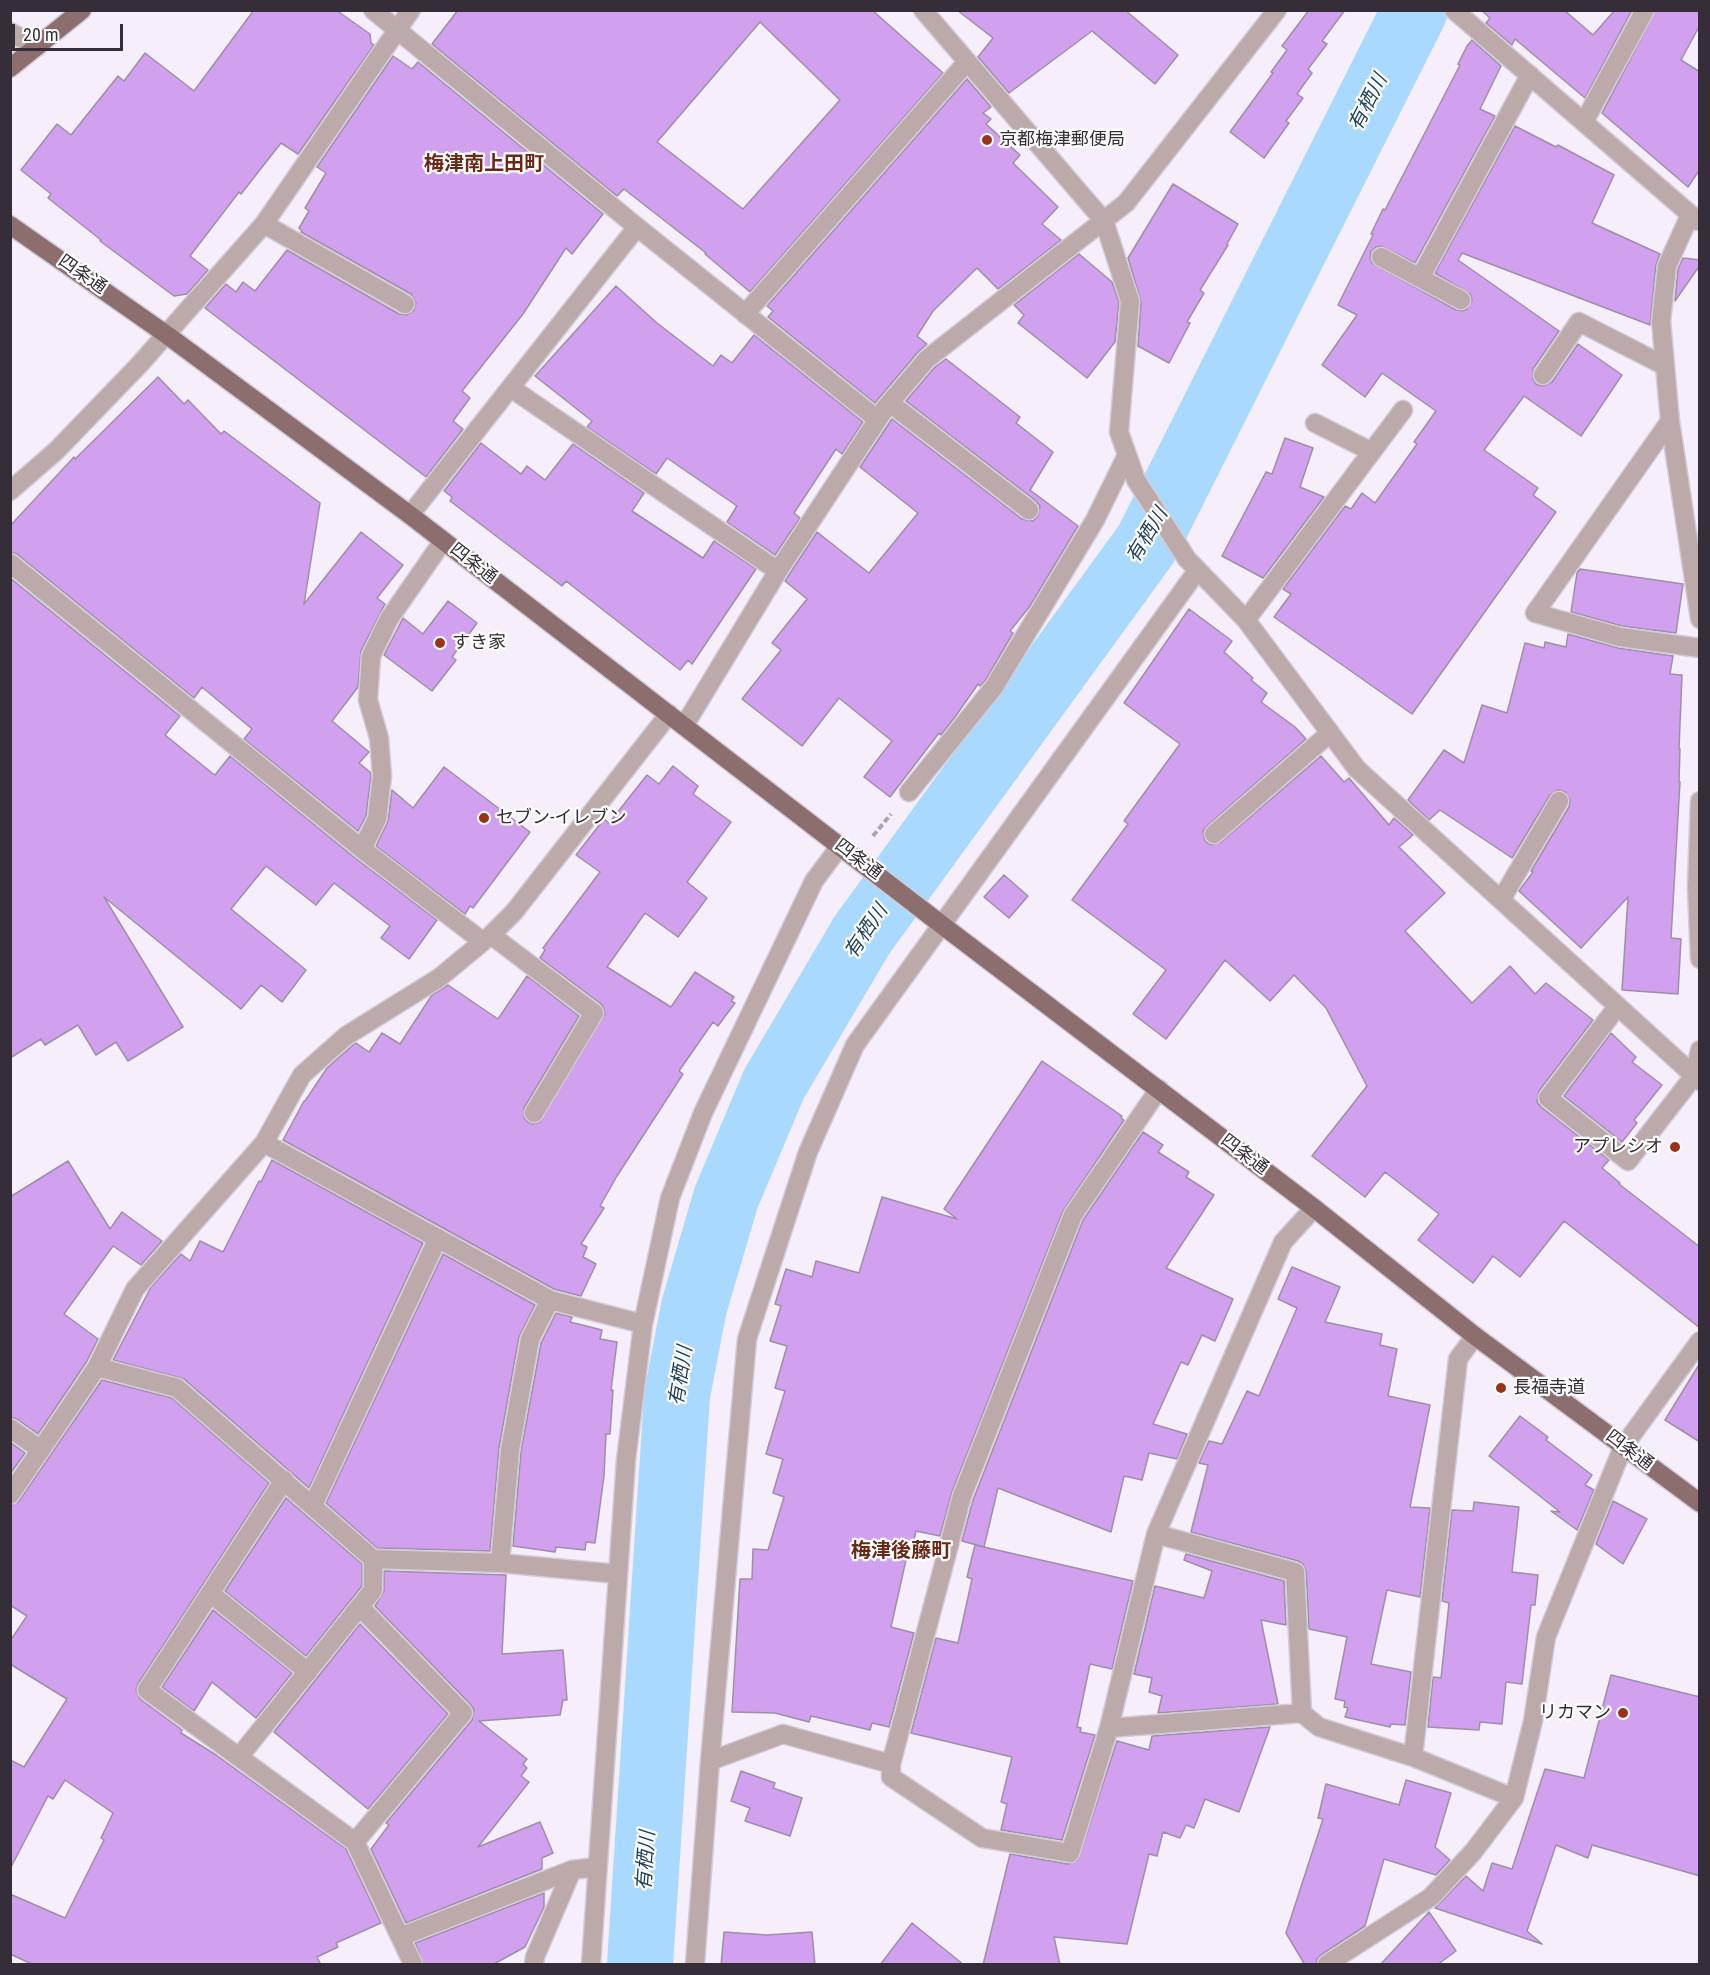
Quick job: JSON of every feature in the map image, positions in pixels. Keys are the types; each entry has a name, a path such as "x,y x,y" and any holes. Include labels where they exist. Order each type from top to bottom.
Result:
{"main road":[{"path":"10,68 82,10"},
{"name":"四条通","path":"10,225 167,335 410,515 942,926 1314,1208 1475,1335 1700,1503"}],"street":[{"path":"373,10 637,227 878,419"},
{"path":"10,491 56,451 167,335 264,224 411,10"},
{"path":"923,10 1104,221 1130,301 1119,432 1136,480 1192,565 1246,620 1357,769 1697,1079"},
{"path":"684,726 778,571 890,403 927,359 1126,203 1277,10"},
{"path":"1584,122 1645,10"},
{"path":"1466,15 1530,75 1695,219 1667,266 1661,321 1670,421 1700,619"},
{"path":"10,32 37,47"},
{"path":"745,314 967,62"},
{"path":"1420,278 1530,75"},
{"path":"264,224 405,304"},
{"path":"410,515 637,227"},
{"path":"1381,257 1461,300"},
{"path":"1543,375 1579,322 1665,366"},
{"path":"511,388 778,571"},
{"path":"890,403 1029,510"},
{"path":"1246,620 1403,410"},
{"path":"1670,421 1535,613 1620,636 1700,648"},
{"path":"1315,423 1372,452"},
{"path":"909,792 994,687 1095,520 1127,455"},
{"path":"362,849 377,819 382,776 379,738 368,700 371,656 389,619 443,541"},
{"path":"10,563 362,849 594,1013 534,1113"},
{"path":"696,1965 710,1761 747,1339 807,1152 855,1045 942,926 1192,565"},
{"path":"10,1495 97,1367 135,1289 264,1143 302,1075 346,1036 439,978 514,912 669,714"},
{"path":"1214,834 1330,733"},
{"path":"1501,900 1559,801"},
{"path":"1700,801 1697,887 1700,959"},
{"path":"591,1965 626,1460 643,1324 670,1198 703,1113 814,881 840,846"},
{"path":"1617,1007 1548,1098 1628,1161 1697,1079 1700,1050"},
{"path":"1159,1089 1073,1215 962,1496 891,1764 891,1777 982,1838 1070,1853 1109,1728 1156,1534 1283,1242 1314,1208"},
{"path":"264,1143 550,1300 643,1324"},
{"path":"313,1505 438,1238"},
{"path":"500,1563 510,1450 530,1338 550,1300"},
{"path":"1413,1757 1458,1359 1475,1335"},
{"path":"1327,1965 1431,1897 1473,1852 1514,1798 1533,1721 1546,1637 1623,1447 1700,1341"},
{"path":"97,1367 177,1388 373,1559 500,1563 618,1574"},
{"path":"10,1428 41,1450"},
{"path":"284,1480 147,1690 355,1842 413,1965"},
{"path":"1156,1534 1295,1572 1302,1713"},
{"path":"239,1757 373,1590 373,1559"},
{"path":"210,1593 308,1672"},
{"path":"355,1842 463,1713 360,1607"},
{"path":"1109,1728 1302,1713 1319,1727 1413,1757 1514,1798"},
{"path":"710,1761 783,1734 891,1764"},
{"path":"400,1937 572,1870 597,1867"},
{"path":"534,1965 535,1957 572,1870"}],"path":[{"path":"858,860 909,792"}],"building":[{"path":"254,10 336,10 370,34 371,43 374,45 298,154 281,143 241,194 239,192 190,256 208,270 187,294 174,296 100,241 48,198 51,194 21,170 57,124 71,135 118,76 124,81 145,53 194,91"},
{"path":"458,10 872,10 943,73 750,292 706,253 624,189 617,196 432,44","holes":["760,22 840,100 743,209 657,142"]},
{"path":"957,10 1125,10 1178,55 1155,84 1092,31 1009,93 978,57 993,38"},
{"path":"1309,10 1345,10 1322,41 1327,44 1308,69 1312,73 1297,94 1303,98 1286,121 1289,123 1264,158 1230,132 1273,73 1271,72 1287,50 1282,46"},
{"path":"1481,10 1564,10 1593,35 1615,10 1632,10 1585,98 1515,39 1512,45 1486,23 1490,18"},
{"path":"1656,10 1700,10 1700,25 1681,60 1700,72 1700,169 1688,187 1602,113"},
{"path":"1472,40 1501,66 1480,109 1495,116 1415,263 1381,246 1371,251 1372,263 1456,310 1467,309 1472,300 1470,294 1435,273 1515,126 1556,147 1558,145 1614,175 1592,223 1660,254 1656,265 1650,325 1462,253 1458,260 1559,331 1533,369 1533,379 1536,384 1543,386 1552,382 1578,344 1622,375 1581,436 1524,396 1484,450 1538,488 1533,495 1556,512 1412,714 1274,617 1291,594 1283,589 1345,506 1351,509 1362,493 1375,503 1417,444 1414,442 1436,411 1382,373 1365,397 1322,365 1357,315 1338,305 1373,235 1371,234 1383,209 1385,210"},
{"path":"393,56 412,69 418,62 603,214 572,254 566,248 523,314 462,391 470,398 453,421 463,429 426,477 205,308 226,284 236,292 243,282 255,291 287,250 399,314 406,315 414,310 416,303 411,294 301,232 299,228 309,211 305,208 326,173 317,167"},
{"path":"967,79 991,107 983,113 991,119 986,124 1020,155 1013,163 1058,207 1042,224 1061,240 998,289 977,268 933,311 917,336 927,344 875,403 768,317 773,311 767,306"},
{"path":"1173,184 1238,224 1228,245 1200,290 1204,293 1187,322 1190,323 1169,363 1138,346 1141,302 1128,258"},
{"path":"1079,254 1112,282 1119,302 1115,342 1087,378 1018,323 1024,315 1014,305"},
{"path":"1683,258 1700,260 1700,265 1675,301 1678,269"},
{"path":"616,286 657,323 713,366 721,355 732,363 754,335 863,422 842,454 836,449 794,513 800,518 775,555 727,522 737,506 667,458 656,474 587,427 592,421 535,376"},
{"path":"946,359 1020,417 1016,423 1053,452 1030,490 1078,526 1030,606 1010,631 1013,633 985,681 980,686 978,684 941,735 939,733 890,797 864,777 892,741 839,698 802,746 742,699 781,650 772,643 807,599 785,581 817,532 869,573 918,513 860,467 892,419 1022,519 1033,521 1038,516 1040,506 1036,501 906,401 935,367"},
{"path":"158,377 184,404 188,400 221,434 224,431 320,503 304,604 361,532 403,565 377,598 385,604 361,651 358,687 332,721 369,752 359,763 370,772 371,776 366,816 358,831 244,739 252,729 202,687 194,698 17,554 10,552 10,526 74,457 75,459"},
{"path":"1285,438 1313,448 1300,487 1324,497 1263,578 1222,556 1266,472 1272,474"},
{"path":"481,443 521,474 527,466 545,480 573,444 644,493 632,511 703,558 714,541 756,569 692,664 688,660 680,670 566,581 562,586 450,501 452,497 444,491"},
{"path":"1580,569 1683,584 1676,633 1622,626 1571,612 1577,573"},
{"path":"10,578 180,716 165,735 212,773 215,775 230,756 355,858 437,920 409,959 381,938 390,926 334,883 316,905 266,866 231,909 306,970 282,1002 261,985 241,1009 104,897 183,1027 128,1061 116,1042 96,1055 78,1025 45,1045 41,1039 10,1058"},
{"path":"448,601 477,623 452,657 456,660 432,691 384,655 403,618 423,634"},
{"path":"1189,609 1232,641 1224,652 1267,693 1261,702 1295,727 1306,739 1207,826 1203,831 1205,841 1211,845 1221,842 1321,756 1344,782 1349,778 1389,825 1394,818 1413,835 1399,847 1445,893 1405,931 1472,1003 1510,966 1535,994 1546,983 1593,1020 1539,1091 1537,1102 1609,1160 1602,1168 1619,1184 1700,1247 1700,1328 1564,1221 1520,1277 1493,1256 1473,1283 1418,1240 1439,1214 1385,1172 1365,1197 1312,1156 1367,1086 1326,1008 1294,975 1270,1001 1225,960 1166,1039 1133,1014 1166,970 1072,900 1128,824 1124,821 1180,744 1124,703"},
{"path":"1568,634 1618,648 1673,656 1670,674 1682,675 1680,782 1671,938 1681,939 1678,994 1622,990 1628,897 1581,948 1519,891 1533,872 1531,871 1569,807 1570,800 1565,792 1558,790 1550,795 1512,858 1440,810 1429,820 1408,800 1444,750 1464,763 1482,705 1507,713 1525,643 1544,648 1545,642 1566,647"},
{"path":"673,766 698,786 693,794 731,822 687,882 707,898 678,937 645,913 607,967 671,1007 695,972 734,997 731,1001 735,1003 718,1026 713,1022 679,1071 683,1074 600,1206 604,1208 581,1244 587,1247 583,1257 596,1264 581,1296 554,1289 283,1140 304,1101 327,1068 353,1045 356,1043 369,1052 382,1033 400,1044 432,995 448,985 498,1019 527,976 579,1016 524,1108 524,1118 528,1122 533,1124 540,1122 605,1014 601,1004 540,958 545,950 543,948 600,872 576,855 604,819 609,823 647,775 659,784"},
{"path":"444,767 530,832 473,908 470,906 465,914 376,846 388,821 392,790 413,808"},
{"path":"1004,875 1028,896 1009,918 984,897"},
{"path":"1611,1033 1636,1057 1632,1062 1662,1085 1634,1120 1637,1123 1622,1142 1564,1096"},
{"path":"1042,1061 1122,1116 1124,1120 1063,1211 952,1492 940,1536 916,1531 911,1552 908,1551 891,1627 914,1633 889,1727 872,1723 870,1730 811,1716 809,1722 775,1713 732,1712 740,1579 752,1579 753,1549 768,1550 784,1497 773,1493 783,1459 766,1454 785,1391 775,1388 787,1346 770,1341 781,1306 775,1304 786,1269 812,1277 816,1261 859,1273 882,1197 957,1219 944,1209"},
{"path":"1143,1132 1163,1145 1158,1152 1189,1172 1186,1177 1214,1195 1166,1268 1233,1299 1215,1341 1202,1335 1188,1365 1181,1362 1153,1424 1187,1434 1177,1459 1149,1453 1142,1480 1124,1476 1111,1532 998,1488 984,1547 962,1541 973,1500 1083,1220"},
{"path":"272,1160 423,1243 309,1488 184,1379 113,1360 151,1287 181,1254 190,1261 200,1241 223,1252"},
{"path":"68,1161 110,1229 122,1212 162,1241 141,1265 113,1246 64,1314 98,1339 87,1361 38,1434 17,1419 10,1417 10,1197"},
{"path":"443,1254 535,1305 519,1337 499,1448 490,1551 377,1548 326,1503"},
{"path":"1292,1267 1340,1287 1325,1322 1382,1334 1380,1345 1397,1349 1388,1396 1430,1405 1410,1507 1430,1508 1420,1597 1387,1590 1371,1664 1411,1672 1405,1725 1391,1724 1390,1727 1345,1717 1348,1708 1344,1707 1345,1701 1335,1699 1347,1637 1309,1629 1306,1571 1303,1564 1191,1532 1208,1465 1199,1463 1209,1441 1222,1444 1247,1391 1259,1396 1297,1308 1278,1299"},
{"path":"556,1313 572,1317 570,1322 602,1330 600,1339 617,1342 611,1390 613,1390 610,1434 606,1434 604,1476 595,1543 586,1542 585,1550 556,1547 555,1552 513,1546 521,1451 541,1343"},
{"path":"1700,1363 1700,1442 1665,1420"},
{"path":"102,1380 172,1398 269,1483 136,1690 140,1699 182,1730 181,1733 216,1755 346,1849 381,1923 336,1943 338,1947 317,1957 321,1965 34,1965 10,1954 10,1894 65,1918 104,1840 101,1838 113,1813 65,1780 53,1799 48,1796 10,1869 10,1760 24,1767 67,1699 10,1664 10,1641 27,1616 10,1605 10,1506 19,1501"},
{"path":"1520,1416 1548,1437 1546,1440 1592,1475 1585,1485 1594,1490 1577,1530 1551,1511 1560,1512 1489,1456"},
{"path":"10,1442 25,1453 10,1474"},
{"path":"286,1498 362,1564 362,1586 306,1656 225,1591"},
{"path":"1613,1501 1647,1519 1623,1564 1596,1544"},
{"path":"1474,1502 1519,1507 1512,1572 1538,1575 1535,1605 1531,1605 1522,1684 1506,1682 1502,1724 1480,1722 1479,1730 1428,1727 1433,1677 1441,1678 1449,1603 1442,1601 1452,1510 1473,1511"},
{"path":"975,1545 1133,1581 1112,1669 1090,1664 1077,1727 1081,1728 1080,1732 1095,1735 1062,1840 1001,1830 1007,1804 1001,1802 1012,1757 911,1733 936,1638 958,1643 972,1579 967,1577"},
{"path":"1186,1554 1284,1581 1286,1625 1261,1620 1278,1704 1158,1713 1162,1696 1149,1692 1152,1678 1134,1674 1155,1586 1204,1598 1212,1571 1184,1560"},
{"path":"384,1571 506,1575 502,1654 563,1650 567,1700 563,1700 560,1715 479,1721 527,1759 523,1764 527,1768 521,1776 529,1782 478,1847 540,1822 553,1853 542,1858 542,1869 406,1923 371,1849 389,1825 386,1823 472,1720 474,1710 375,1606 384,1591"},
{"path":"213,1610 292,1673 256,1718 212,1682 194,1711 162,1687"},
{"path":"360,1624 448,1714 368,1809 274,1732"},
{"path":"1611,1675 1700,1697 1700,1876 1592,1845 1588,1858 1556,1845 1527,1931 1542,1944 1435,1908 1466,1876 1483,1891 1492,1863 1512,1869 1545,1769 1584,1778"},
{"path":"1270,1727 1239,1812 1205,1799 1194,1828 1186,1825 1180,1838 1163,1832 1157,1856 1149,1854 1127,1944 1054,1937 1060,1965 983,1965 1010,1854 1068,1864 1078,1860 1117,1741 1149,1750 1152,1736"},
{"path":"741,1771 775,1783 773,1788 802,1798 790,1836 745,1821 750,1808 731,1801"},
{"path":"1406,1780 1451,1793 1435,1847 1450,1860 1436,1875 1384,1859 1365,1926 1321,1955 1316,1965 1305,1965 1286,1933 1323,1819 1318,1818 1326,1784 1399,1805"},
{"path":"544,1893 544,1907 525,1947 492,1965 424,1965 415,1943"},
{"path":"1429,1912 1456,1951 1437,1965 1380,1965"},
{"path":"912,1923 964,1965 880,1965"},
{"path":"724,1932 767,1935 812,1932 815,1965 721,1965"}],"waterway":[{"name":"有栖川","path":"640,1964 677,1395 694,1307 726,1198 774,1084 862,935 1147,543 1415,10"}],"place":[{"name":"京都梅津郵便局","path":"987,140"},
{"name":"すき家","path":"440,643"},
{"name":"セブン-イレブン","path":"484,818"},
{"name":"アプレシオ","path":"1675,1147"},
{"name":"長福寺道","path":"1501,1388"},
{"name":"リカマン","path":"1623,1713"}],"district":[{"name":"梅津南上田町","path":"484,165"},
{"name":"梅津後藤町","path":"901,1552"}]}
